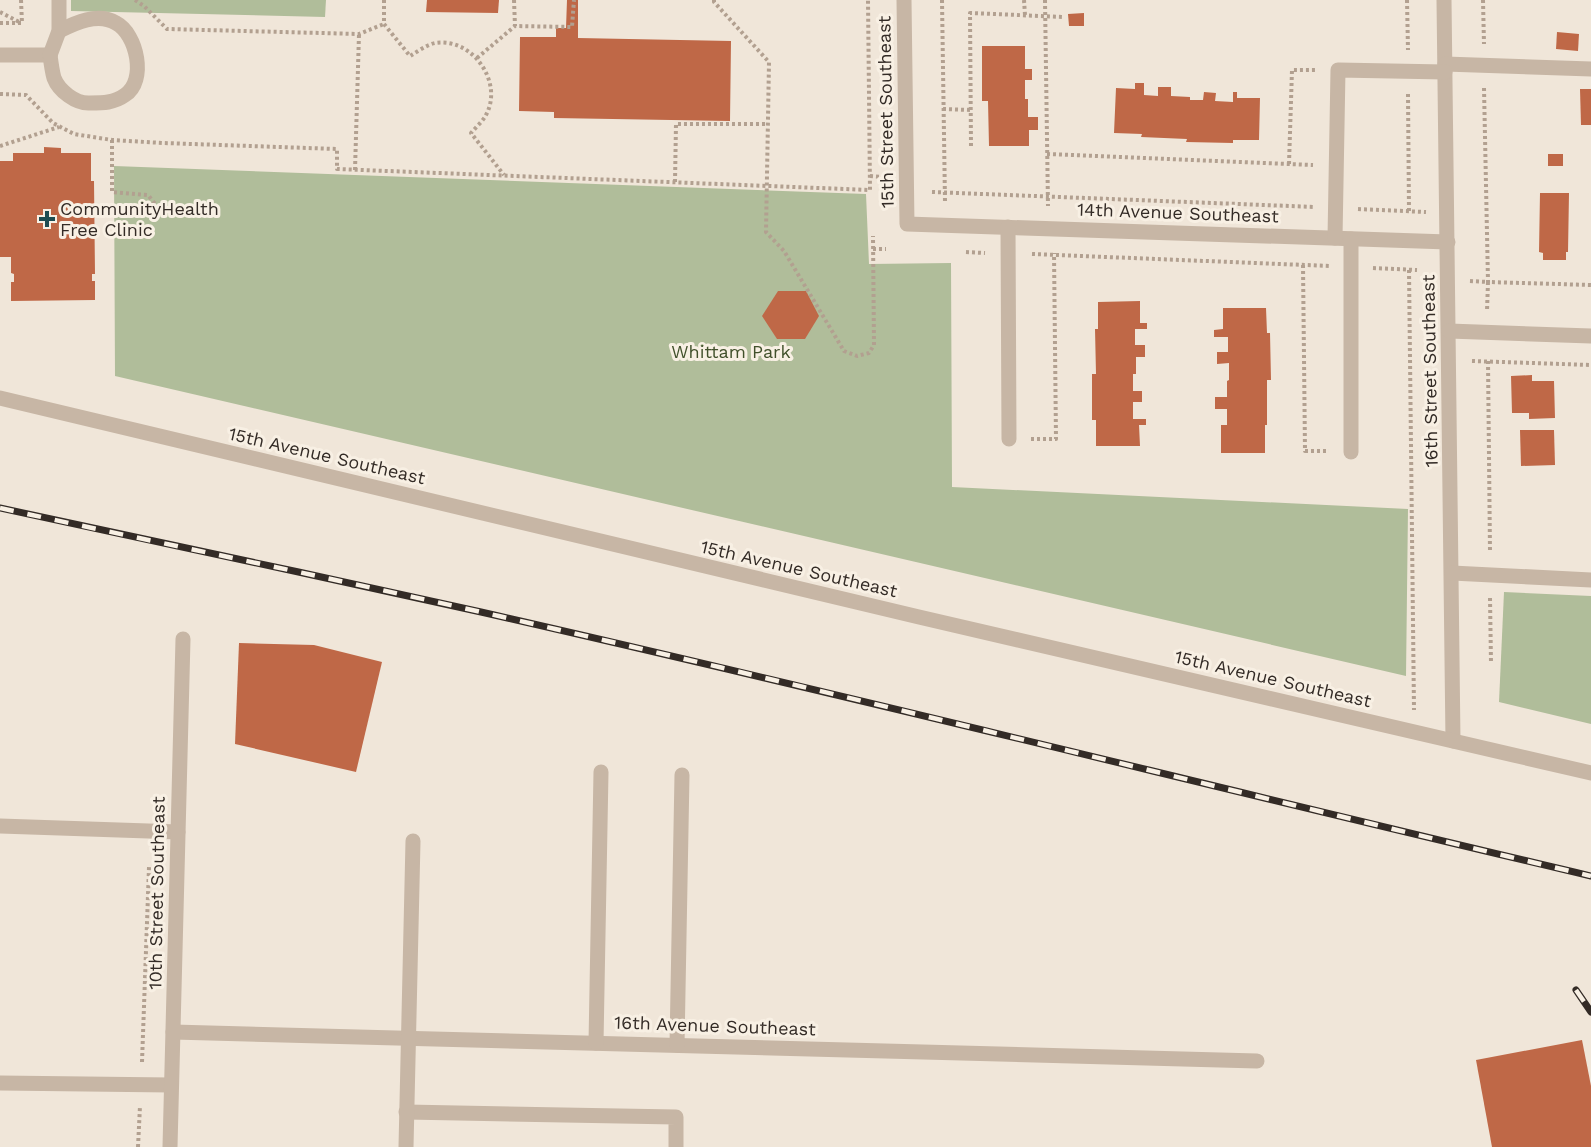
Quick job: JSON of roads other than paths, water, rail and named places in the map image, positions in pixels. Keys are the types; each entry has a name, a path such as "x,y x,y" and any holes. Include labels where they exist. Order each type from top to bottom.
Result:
{"street":[{"path":"59,0 59,31 50,55 55,80 69,97 83,104 112,102 128,94 135,81 138,60 133,39 116,22 98,19 80,21 59,31"},
{"name":"15th Street Southeast","path":"904,0 907,224"},
{"name":"16th Street Southeast","path":"1444,0 1453,741"},
{"path":"0,55 50,55"},
{"path":"1335,238 1338,70 1408,71 1484,66 1591,69"},
{"name":"14th Avenue Southeast","path":"907,224 1448,242"},
{"path":"1008,227 1009,439"},
{"path":"1351,239 1351,452"},
{"path":"1449,331 1591,336"},
{"name":"15th Avenue Southeast","path":"0,398 907,615 1591,773"},
{"path":"1452,573 1591,580"},
{"name":"10th Street Southeast","path":"170,1147 183,639"},
{"path":"596,1043 601,772"},
{"path":"677,1045 682,775"},
{"path":"0,826 178,832"},
{"path":"406,1147 413,841"},
{"name":"16th Avenue Southeast","path":"173,1032 1257,1061"},
{"path":"0,1083 171,1085"},
{"path":"406,1112 676,1117 676,1147"}],"railway":[{"path":"0,508 620,644 1591,876"},
{"path":"1576,990 1591,1012"}],"place":[{"name":"CommunityHealth Free Clinic","path":"47,219"}],"park label":[{"name":"Whittam Park","path":"731,352"}]}
